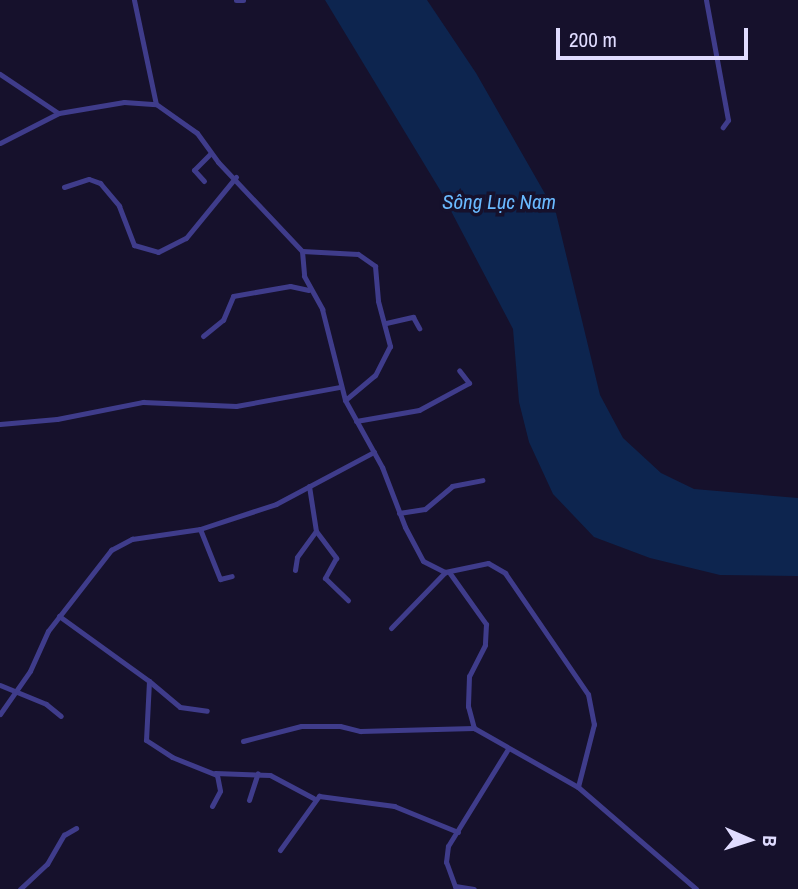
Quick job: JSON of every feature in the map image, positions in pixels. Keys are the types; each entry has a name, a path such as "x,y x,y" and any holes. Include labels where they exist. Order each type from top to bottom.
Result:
{"street":[{"path":"134,0 156,104"},
{"path":"236,0 243,0"},
{"path":"706,0 727,120 723,127"},
{"path":"0,74 59,113"},
{"path":"0,144 59,113 124,102 156,104 192,127 211,153 302,251 309,290 322,309 340,387 374,452 399,513 423,561 447,572 486,624 485,645 471,667 468,706 474,728"},
{"path":"204,181 194,170 211,153"},
{"path":"64,187 89,179 100,183 119,206 134,245 158,252 186,238 236,177"},
{"path":"302,251 359,254 372,261 390,337 388,353 369,383 345,400"},
{"path":"203,336 223,320 233,296 290,286 309,290"},
{"path":"386,323 413,317 419,328"},
{"path":"356,421 419,410 467,384 469,380 459,370"},
{"path":"0,425 57,419 143,402 236,406 340,387"},
{"path":"0,714 19,690 59,616 111,550 132,539 200,529 276,504 374,452"},
{"path":"399,513 425,509 450,487 482,480"},
{"path":"309,486 316,531 336,558 325,578 348,600"},
{"path":"200,529 221,580 232,576"},
{"path":"295,570 297,557 316,531"},
{"path":"391,628 447,572 484,563 498,566 583,681 594,716 578,787"},
{"path":"59,616 149,681 180,707 207,710"},
{"path":"149,681 146,740 163,753 214,773 258,773 291,784 313,799 336,796 385,803 458,832"},
{"path":"0,685 19,690 61,716"},
{"path":"243,741 301,726 340,726 360,731 474,728 578,787 696,889"},
{"path":"474,889 456,888 446,854 509,749"},
{"path":"212,806 220,791 214,773"},
{"path":"248,800 258,773"},
{"path":"280,850 313,799"},
{"path":"20,889 47,864 64,835 76,828"}],"water":[{"name":"Sông Lục Nam","path":"325,0 427,0 476,73 556,213 600,395 623,438 661,473 694,489 798,498 798,576 720,575 650,558 594,537 553,494 529,442 519,402 513,329 440,190"}]}
